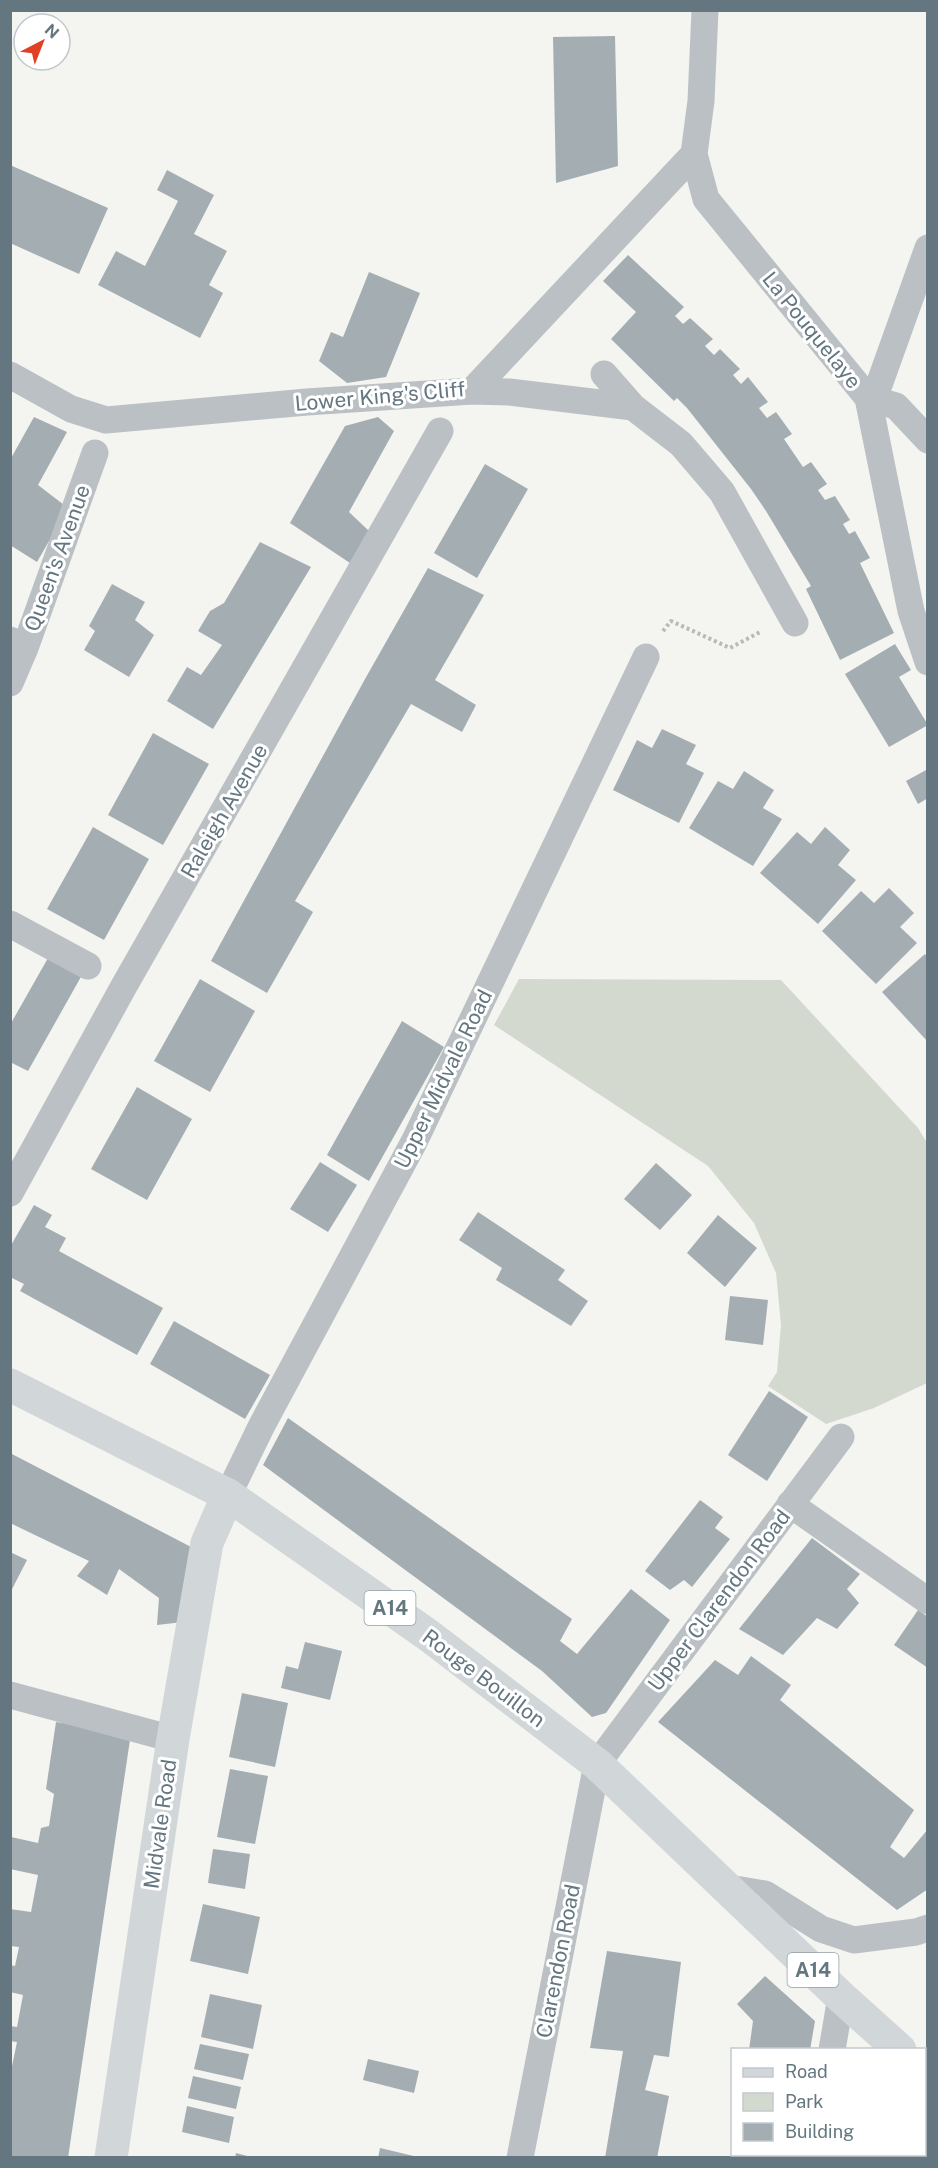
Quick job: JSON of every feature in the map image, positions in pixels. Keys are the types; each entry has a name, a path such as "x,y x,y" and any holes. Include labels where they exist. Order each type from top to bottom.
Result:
{"main road":[{"name":"Rouge Bouillon","path":"10,1385 228,1495 428,1635 597,1764 841,1997 899,2048"},
{"name":"Midvale Road","path":"111,2157 173,1739 207,1543 228,1495"}],"street":[{"name":"La Pouquelaye","path":"705,10 701,101 694,154 706,200 868,398 911,611 927,662"},
{"name":"Lower King's Cliff","path":"10,375 71,409 106,420 307,402 472,391 694,154"},
{"path":"927,248 879,385 868,398 896,406 927,440"},
{"path":"604,374 633,407 681,444 722,492 793,619"},
{"path":"472,391 509,392 633,407"},
{"name":"Raleigh Avenue","path":"10,1193 124,986 440,431"},
{"name":"Queen's Avenue","path":"10,683 18,644 95,453"},
{"name":"Upper Midvale Road","path":"228,1495 262,1425 414,1142 646,657"},
{"path":"10,924 88,966"},
{"name":"Upper Clarendon Road","path":"597,1764 841,1437"},
{"path":"790,1504 927,1601"},
{"path":"10,1695 173,1739"},
{"name":"Clarendon Road","path":"520,2157 597,1764"},
{"path":"729,1888 765,1894 821,1929 854,1940 916,1932 927,1928"},
{"path":"832,2048 841,1997"}],"path":[{"path":"646,657 671,621 730,648 793,619"}],"green space":[{"path":"519,979 781,980 918,1128 927,1143 927,1383 874,1408 826,1424 768,1386 777,1372 781,1325 776,1273 754,1223 708,1166 494,1025"}],"building":[{"path":"615,36 618,166 556,183 553,37"},
{"path":"10,165 108,208 79,274 10,243"},
{"path":"167,170 214,195 194,234 227,251 209,285 223,293 200,338 98,285 116,251 145,266 178,201 157,190"},
{"path":"628,255 684,307 675,316 683,324 690,318 713,339 705,346 714,355 720,349 740,369 733,375 741,384 748,377 768,402 759,408 767,418 776,412 792,434 784,439 803,467 811,462 827,484 818,490 825,500 835,496 850,520 843,524 849,534 855,531 870,558 860,563 894,633 840,660 806,589 811,586 751,489 687,408 677,398 674,401 611,339 636,312 603,281"},
{"path":"369,272 420,293 386,377 347,383 319,361 331,332 343,337"},
{"path":"34,417 67,432 38,485 68,508 37,562 10,545 10,460"},
{"path":"378,417 394,431 349,512 369,531 350,563 290,523 345,426"},
{"path":"485,464 528,489 477,578 434,553"},
{"path":"260,542 311,567 213,729 167,701 187,667 201,675 222,645 198,631 210,611 224,603"},
{"path":"428,568 484,595 435,680 476,705 462,732 411,704 295,901 313,912 267,993 211,961"},
{"path":"112,584 145,602 135,620 154,635 129,677 84,650 95,631 89,626"},
{"path":"895,644 911,670 899,677 928,725 889,747 845,674"},
{"path":"662,729 696,745 686,764 704,773 679,823 613,790 637,740 652,748"},
{"path":"153,733 209,764 163,845 108,815"},
{"path":"928,769 928,798 918,804 906,781"},
{"path":"744,771 774,790 763,808 782,819 753,866 689,828 718,781 733,789"},
{"path":"93,827 149,859 104,940 47,909"},
{"path":"825,827 850,850 838,865 856,880 818,924 760,873 797,832 811,844"},
{"path":"889,888 914,913 900,927 917,943 876,984 822,931 861,891 874,903"},
{"path":"925,954 928,958 928,1042 882,992"},
{"path":"48,958 82,975 28,1071 10,1062 10,1025"},
{"path":"200,979 255,1011 210,1092 154,1061"},
{"path":"402,1021 444,1047 369,1181 327,1155"},
{"path":"137,1087 192,1119 147,1200 91,1169"},
{"path":"320,1162 357,1185 328,1232 290,1209"},
{"path":"656,1163 692,1195 660,1230 624,1199"},
{"path":"34,1205 52,1215 45,1227 66,1238 59,1251 163,1308 137,1355 20,1291 24,1284 10,1277 10,1247"},
{"path":"478,1212 565,1270 558,1280 588,1301 571,1326 496,1280 502,1268 459,1240"},
{"path":"718,1215 757,1248 725,1287 687,1253"},
{"path":"730,1296 768,1300 763,1345 725,1340"},
{"path":"174,1321 270,1375 245,1419 150,1364"},
{"path":"769,1391 808,1417 767,1481 728,1455"},
{"path":"288,1418 572,1619 560,1641 577,1654 631,1589 670,1620 606,1713 592,1717 542,1671 263,1465"},
{"path":"10,1453 195,1549 183,1622 157,1625 159,1598 119,1569 107,1595 77,1576 89,1561 10,1523"},
{"path":"700,1500 723,1517 715,1528 730,1539 692,1587 684,1580 670,1590 645,1571"},
{"path":"812,1538 860,1574 847,1589 859,1603 837,1629 817,1618 783,1655 739,1629"},
{"path":"10,1552 27,1560 10,1593"},
{"path":"918,1610 928,1617 928,1668 894,1645"},
{"path":"305,1642 342,1651 330,1700 281,1688 286,1666 298,1669"},
{"path":"751,1656 791,1685 780,1700 914,1810 890,1847 904,1858 928,1829 928,1889 897,1910 658,1722 715,1660 738,1675"},
{"path":"242,1693 288,1703 275,1767 229,1757"},
{"path":"56,1722 131,1733 68,2158 10,2158 10,2076 17,2042 10,2041 10,2026 17,2027 23,1995 10,1992 10,1965 15,1966 19,1947 10,1946 10,1909 31,1912 38,1875 10,1869 10,1841 11,1837 38,1843 41,1828 49,1826 54,1794 46,1789"},
{"path":"230,1769 268,1776 255,1844 217,1837"},
{"path":"213,1849 250,1854 245,1889 208,1883"},
{"path":"203,1904 260,1917 248,1974 190,1961"},
{"path":"607,1951 681,1962 669,2057 654,2055 645,2090 669,2096 657,2158 605,2158 623,2051 590,2048"},
{"path":"765,1976 815,2021 810,2048 749,2048 753,2021 737,2004"},
{"path":"210,1994 262,2005 253,2049 201,2037"},
{"path":"200,2044 249,2054 243,2080 194,2069"},
{"path":"368,2059 419,2071 414,2093 363,2080"},
{"path":"193,2076 241,2087 236,2109 188,2098"},
{"path":"187,2106 234,2117 229,2143 182,2132"},
{"path":"380,2148 418,2157 418,2158 378,2158"},
{"path":"236,2153 251,2157 235,2158"}]}
